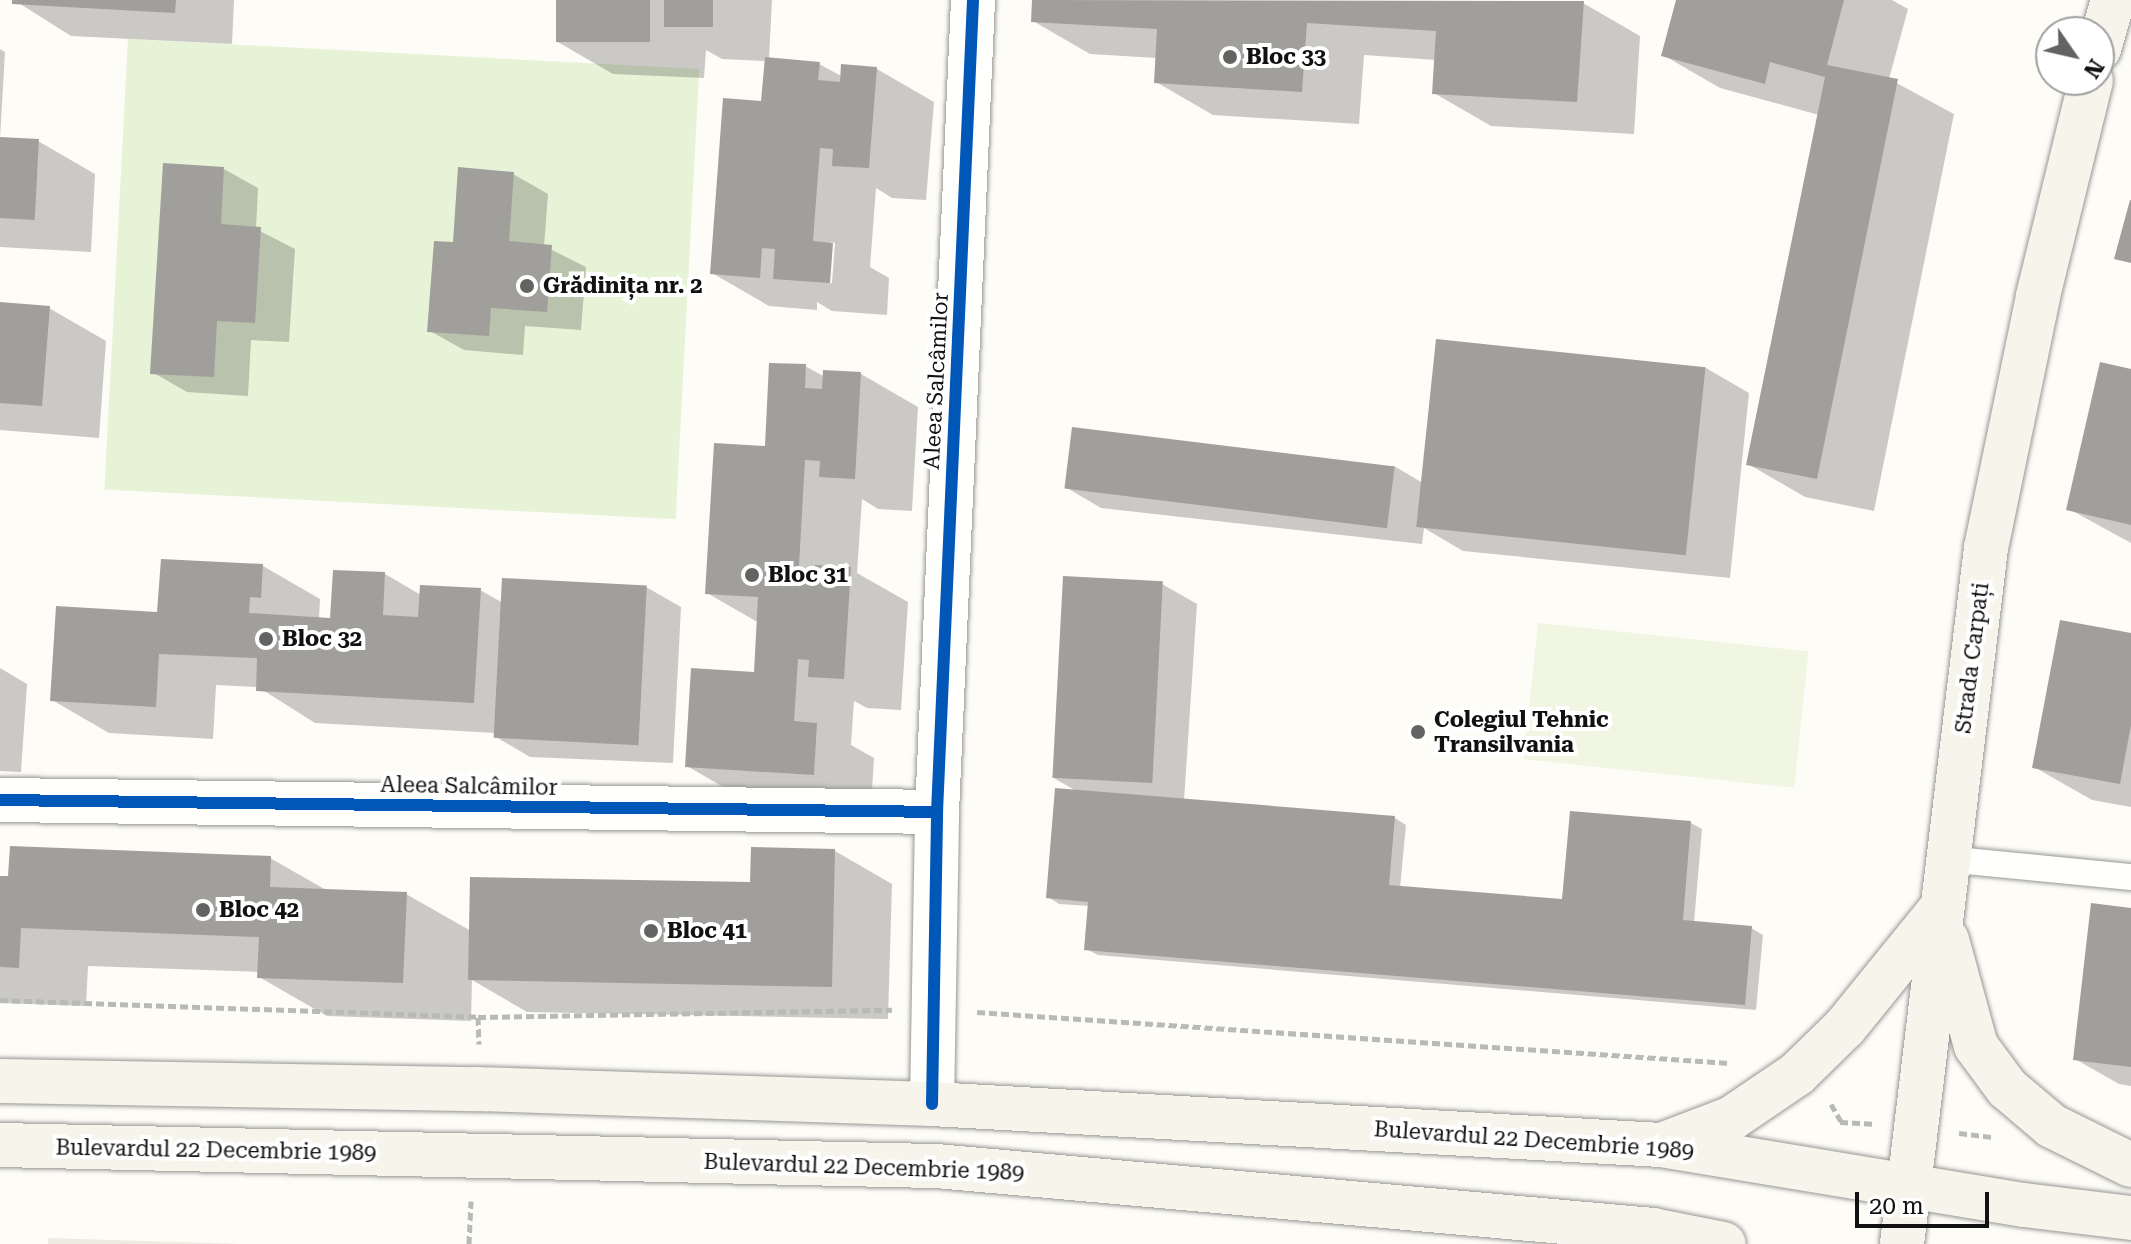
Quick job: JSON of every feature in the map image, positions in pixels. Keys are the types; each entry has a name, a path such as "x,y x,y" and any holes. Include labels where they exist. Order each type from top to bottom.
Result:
{"main road":[{"name":"Strada Carpați","path":"1902,1244 1946,859 1986,548 2038,296 2087,96"},
{"path":"1661,1145 1732,1118 1797,1074 1845,1027 1940,910"},
{"path":"1940,910 1976,1046 2007,1088 2052,1126 2131,1165"},
{"name":"Bulevardul 22 Decembrie 1989","path":"0,1081 461,1089 932,1104 1661,1145 2024,1205 2131,1218"},
{"name":"Bulevardul 22 Decembrie 1989","path":"0,1145 936,1166 1724,1244"}],"street":[{"name":"Aleea Salcâmilor","path":"932,1104 937,812 973,0"},
{"name":"Aleea Salcâmilor","path":"0,800 937,812"}],"lane":[{"path":"1946,859 2131,877"}],"path":[{"path":"0,1000 478,1017 934,1009 1601,1053 1721,1065 1735,1062"},
{"path":"478,1017 479,1051"}],"green space":[{"path":"128,39 699,69 676,519 104,489"},
{"path":"1538,623 1809,651 1794,788 1524,759"}],"shaded area":[{"path":"48,1238 242,1244 48,1244"}],"building":[{"path":"12,0 176,0 175,13 12,4"},
{"path":"556,0 650,0 650,42 556,42"},
{"path":"664,0 713,0 713,27 664,27"},
{"name":"Bloc 33","path":"1032,0 1584,1 1577,102 1432,94 1436,31 1307,23 1302,92 1154,83 1157,29 1031,22"},
{"path":"1676,0 1844,0 1827,65 1898,79 1817,479 1746,465 1825,77 1770,62 1765,84 1661,56"},
{"path":"765,57 820,62 818,80 840,82 841,64 877,67 869,168 832,166 833,149 820,148 813,241 833,243 830,283 773,279 775,249 762,248 760,278 710,274 723,98 761,101"},
{"path":"0,137 39,139 35,220 0,218"},
{"path":"163,163 224,167 221,224 261,227 255,323 217,321 214,377 150,374"},
{"path":"458,167 514,172 509,241 552,245 547,312 491,308 489,336 427,332 434,241 453,242"},
{"path":"2131,200 2131,263 2114,259"},
{"path":"0,302 50,306 42,406 0,403"},
{"path":"1436,339 1706,367 1686,555 1416,527"},
{"path":"2100,362 2131,369 2131,525 2066,510"},
{"name":"Bloc 31","path":"769,363 806,364 805,388 822,389 823,370 861,372 855,479 819,477 820,461 805,460 798,583 814,583 815,565 851,567 844,679 808,677 809,660 798,659 794,721 817,723 814,775 685,767 691,668 754,672 758,597 705,594 714,443 765,446"},
{"path":"1072,427 1395,467 1387,528 1064,489"},
{"name":"Bloc 32","path":"161,559 263,564 261,598 250,597 249,613 330,618 333,570 385,572 383,615 418,617 420,585 481,588 474,703 256,691 257,658 159,654 156,707 50,701 56,606 157,612"},
{"path":"1063,576 1163,581 1152,783 1052,778"},
{"path":"502,578 647,586 638,745 494,738"},
{"path":"2060,620 2131,633 2131,725 2120,784 2032,768"},
{"path":"1055,788 1395,816 1389,885 1562,899 1570,811 1691,821 1683,920 1752,926 1745,1005 1084,950 1088,902 1046,898"},
{"name":"Bloc 42","path":"10,846 271,856 270,887 407,892 403,983 257,978 259,937 21,928 19,968 0,967 0,876 8,876"},
{"name":"Bloc 41","path":"751,847 835,849 832,987 468,980 470,877 750,882"},
{"path":"2091,903 2131,908 2131,1067 2073,1060"}],"cycle path":[{"path":"932,1104 937,812 973,0"},
{"path":"0,800 937,812"}],"place":[{"name":"Bloc 33","path":"1230,57"},
{"name":"Grădinița nr. 2","path":"527,286"},
{"name":"Bloc 31","path":"752,575"},
{"name":"Bloc 32","path":"266,639"},
{"name":"Colegiul Tehnic Transilvania","path":"1418,732"},
{"name":"Bloc 42","path":"203,910"},
{"name":"Bloc 41","path":"651,931"}]}
